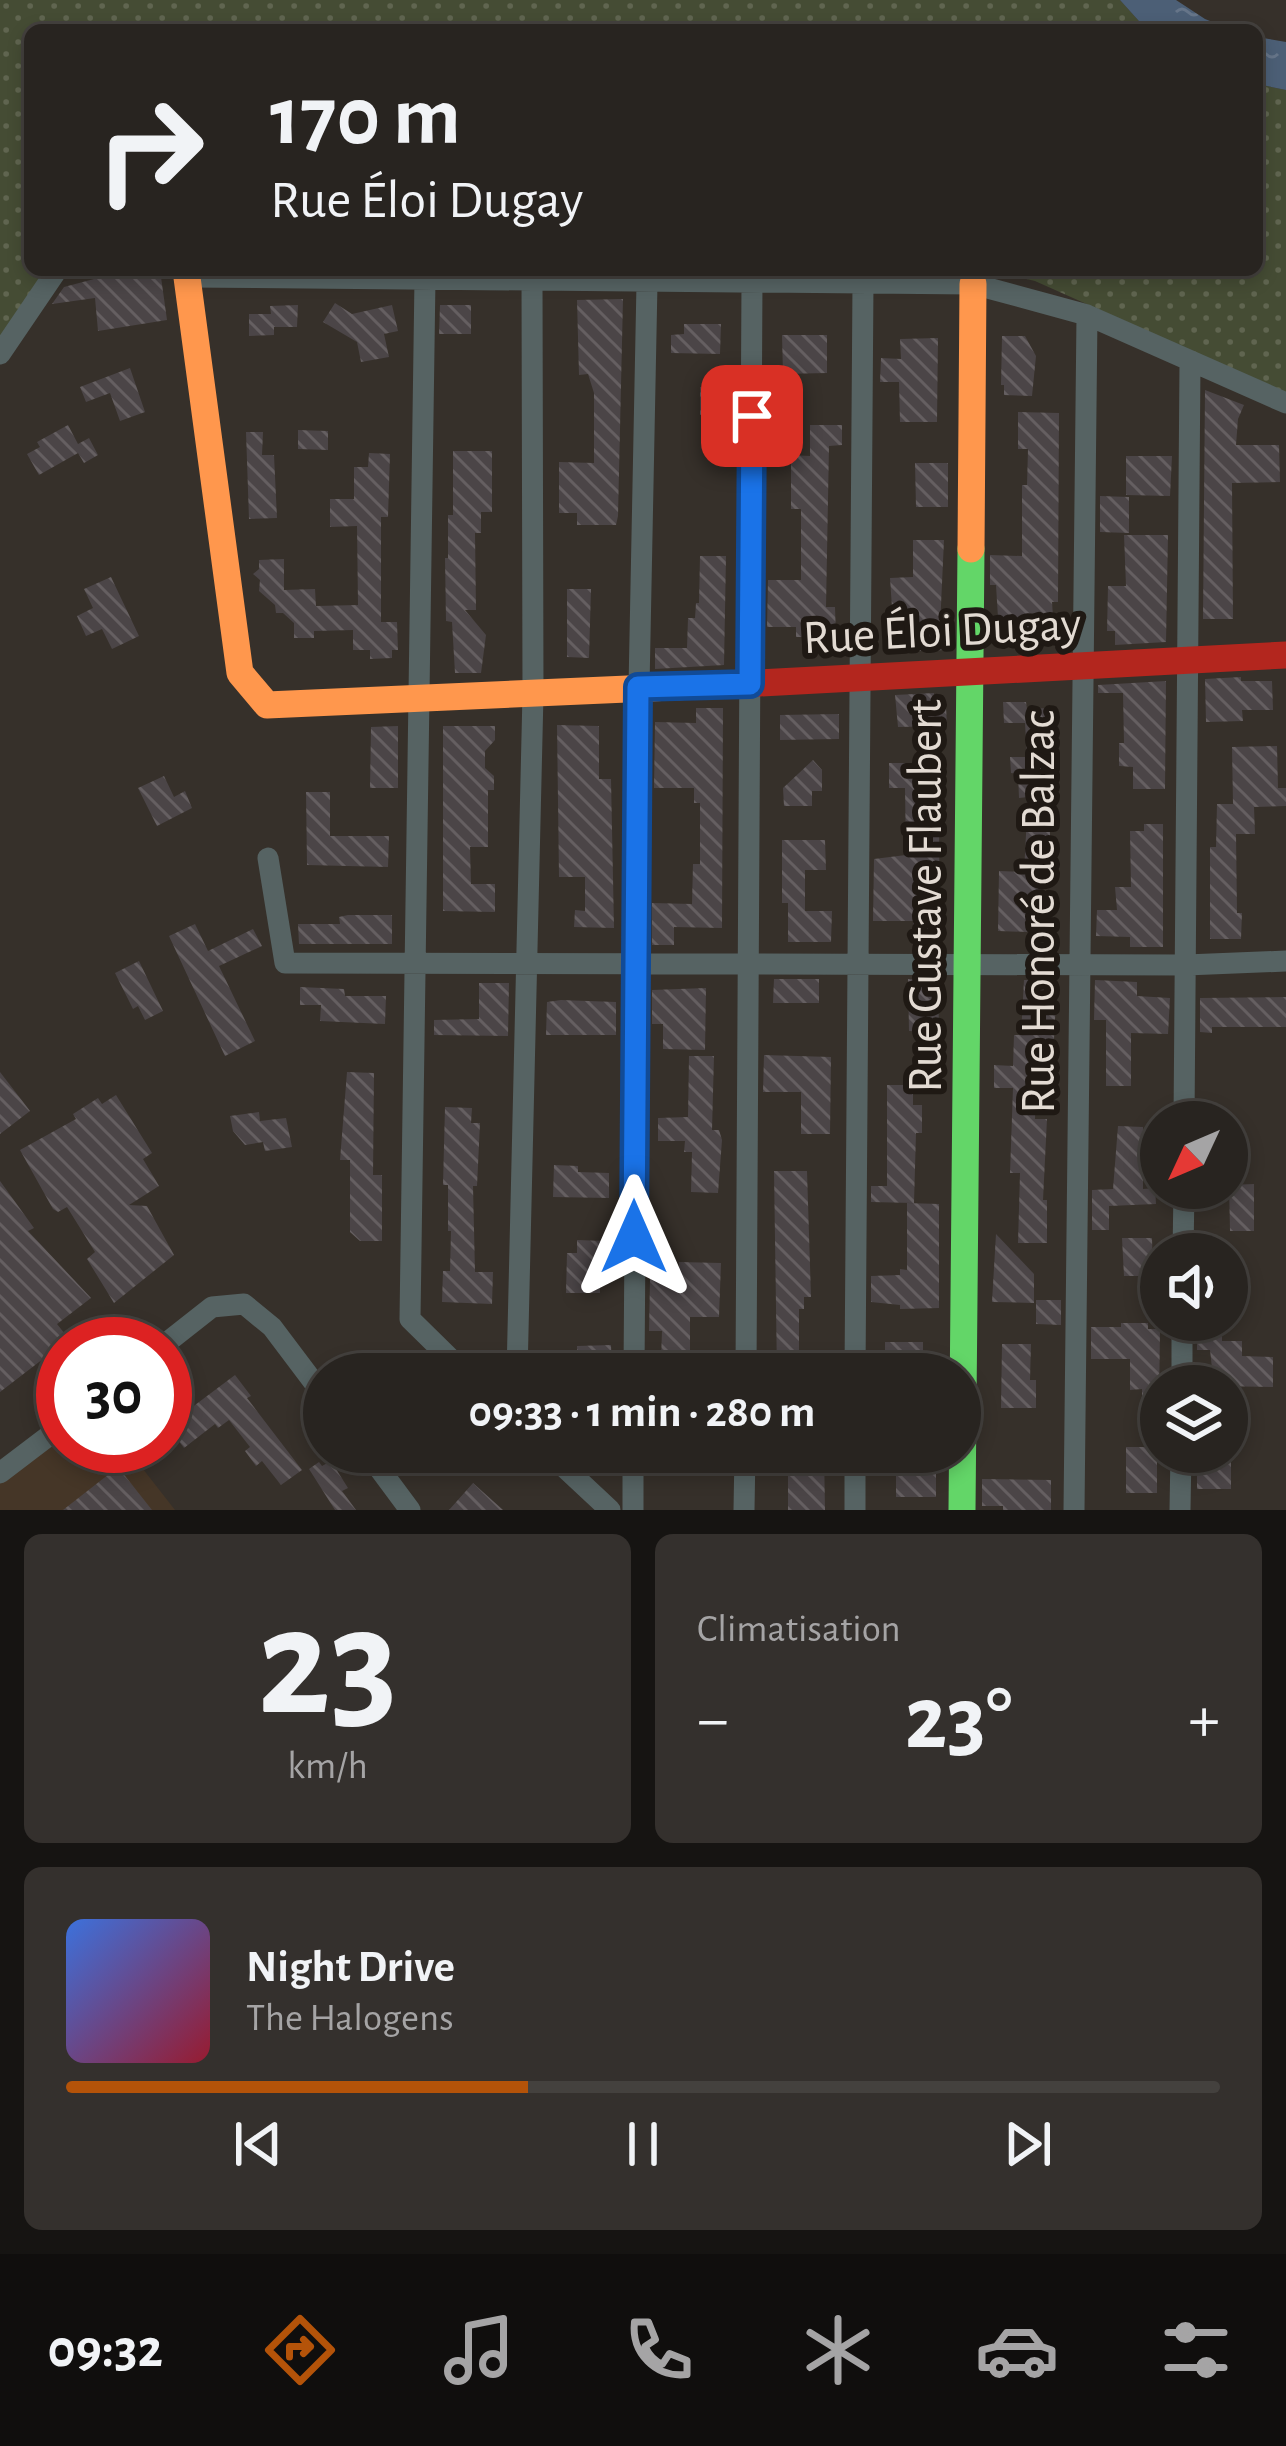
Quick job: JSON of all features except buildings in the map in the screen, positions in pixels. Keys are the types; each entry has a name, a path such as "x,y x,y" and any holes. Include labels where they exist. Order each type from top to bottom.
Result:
{"street":[{"path":"0,354 53,276"},
{"name":"Rue Éloi Dugay","path":"187,276 240,673 266,705 861,680 1286,655"},
{"path":"330,276 973,284 1087,315 1286,403"},
{"path":"425,278 410,1319 445,1353"},
{"path":"518,1353 533,694 532,281"},
{"path":"746,1353 752,281"},
{"path":"856,1353 863,282"},
{"path":"634,1353 638,687 647,283"},
{"name":"Rue Gustave Flaubert","path":"962,1510 973,284"},
{"name":"Rue Honoré de Balzac","path":"1074,1510 1087,315"},
{"path":"1184,1101 1190,362"},
{"path":"268,858 285,963 1186,965 1286,961"},
{"path":"192,1323 212,1307 244,1304 272,1327 303,1368"},
{"path":"0,1474 36,1446"},
{"path":"383,1473 410,1510"},
{"path":"570,1473 610,1510"},
{"path":"633,1473 633,1510"},
{"path":"744,1510 745,1473"},
{"path":"855,1473 855,1510"},
{"path":"1180,1510 1181,1473"}],"shaded area":[{"path":"36,1446 36,1473 146,1473 175,1510 0,1510 0,1473"}],"green space":[{"path":"0,0 1120,0 1142,24 24,24 24,276 44,276 0,339"},
{"path":"1263,85 1286,90 1286,393 1035,281 1013,276 1263,276"}],"water":[{"path":"1120,0 1176,0 1217,24 1142,24"},
{"path":"1263,38 1286,42 1286,90 1263,85"}],"traffic: fast":[{"path":"962,1510 971,549"}],"traffic: slow":[{"path":"187,276 240,673 267,705 741,684"},
{"path":"971,549 973,284"}],"traffic: jam":[{"path":"741,684 1286,655"}],"route":[{"path":"634,1237 638,687 750,684 752,416"}]}
